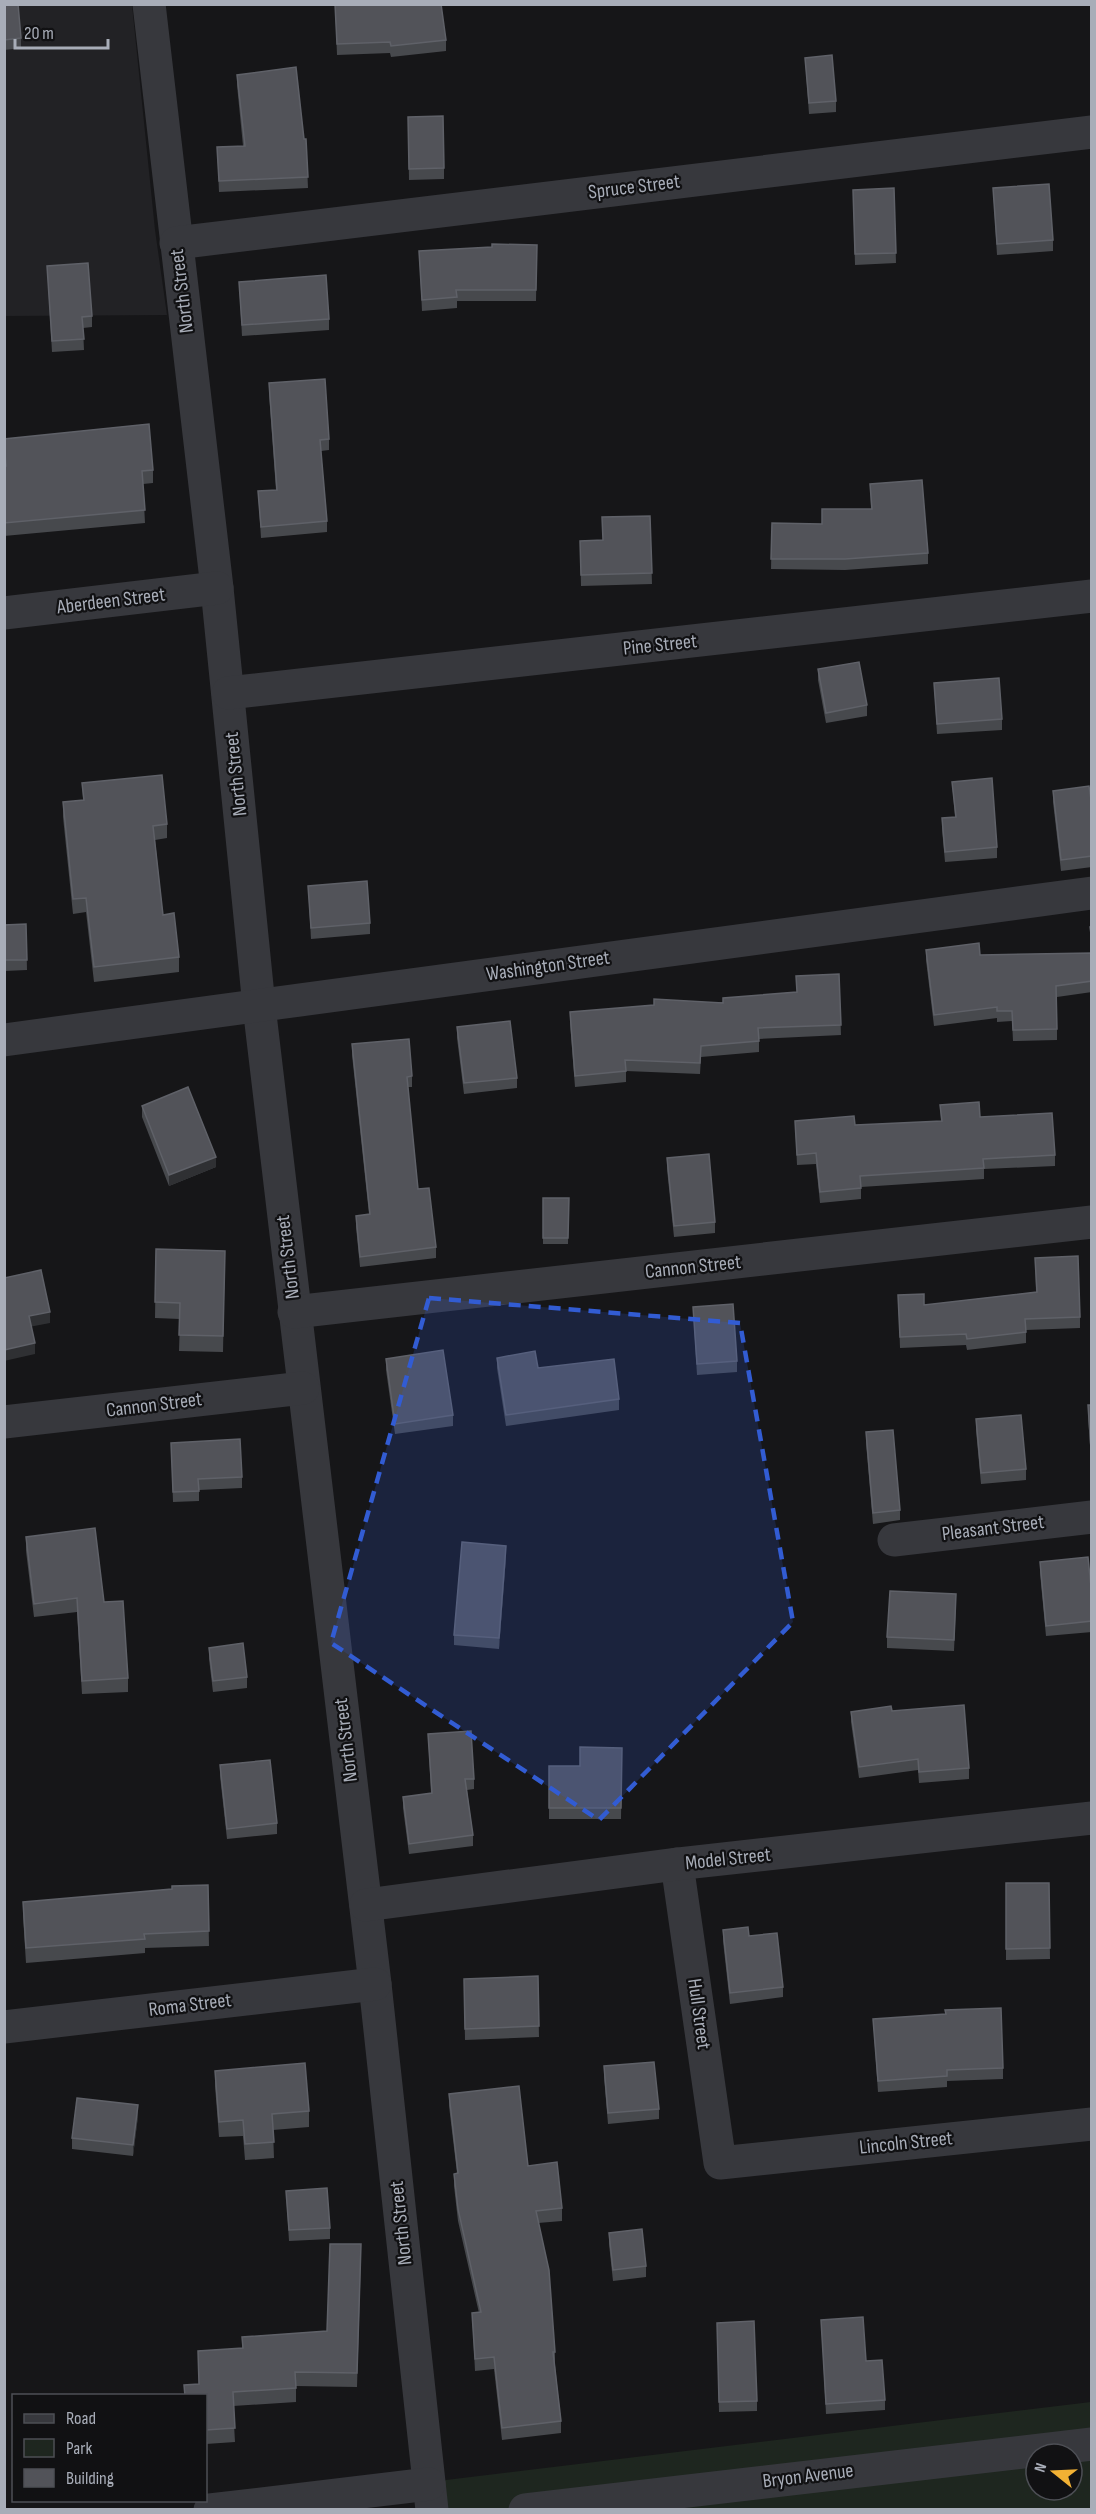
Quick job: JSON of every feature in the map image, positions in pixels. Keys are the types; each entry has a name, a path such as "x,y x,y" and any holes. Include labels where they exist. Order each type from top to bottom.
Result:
{"street":[{"name":"North Street","path":"149,4 217,588 259,1006 366,1905 431,2497"},
{"name":"Spruce Street","path":"176,243 1092,132"},
{"name":"Aberdeen Street","path":"4,613 217,588"},
{"name":"Pine Street","path":"228,693 1092,596"},
{"name":"Washington Street","path":"4,1040 1092,893"},
{"name":"Cannon Street","path":"294,1312 1092,1222"},
{"name":"Cannon Street","path":"4,1422 303,1388"},
{"name":"Pleasant Street","path":"894,1540 1092,1517"},
{"name":"Model Street","path":"366,1905 677,1864 1092,1818"},
{"name":"Hull Street","path":"677,1864 720,2163"},
{"name":"Roma Street","path":"4,2027 375,1984"},
{"name":"Lincoln Street","path":"720,2163 1092,2124"},
{"name":"Bryon Avenue","path":"525,2510 1092,2444"},
{"path":"210,2510 431,2497"}],"highlighted area":[{"path":"429,1298 740,1323 793,1622 599,1820 331,1643"}],"shaded area":[{"path":"4,5 132,5 155,230 167,315 5,316"}],"green space":[{"path":"1091,2402 1091,2509 432,2510 429,2484 446,2480"}],"building":[{"path":"4,4 18,4 21,38 4,40"},
{"path":"335,4 441,4 446,40 391,46 390,42 337,44"},
{"path":"832,55 836,101 809,103 805,58"},
{"path":"296,67 304,139 306,139 308,177 219,181 217,147 245,146 237,75"},
{"path":"443,116 444,168 409,169 408,117"},
{"path":"1049,184 1053,240 997,244 993,188"},
{"path":"894,188 896,253 855,254 853,190"},
{"path":"492,244 537,245 536,290 456,290 457,297 422,300 419,251 492,247"},
{"path":"88,263 92,316 82,317 84,339 52,341 47,266"},
{"path":"326,275 329,319 242,325 239,282"},
{"path":"325,379 329,439 320,440 327,521 261,527 258,491 277,490 269,383"},
{"path":"149,424 153,470 142,471 145,510 4,523 4,466 6,466 4,439"},
{"path":"922,480 928,553 845,559 771,559 772,523 822,524 822,509 872,509 870,484"},
{"path":"650,516 652,573 581,575 580,541 603,540 602,517"},
{"path":"859,662 867,705 826,713 818,669"},
{"path":"999,678 1002,719 937,724 934,683"},
{"path":"162,775 167,824 153,826 163,915 174,913 179,957 94,967 86,898 73,899 63,802 84,800 82,783"},
{"path":"992,778 997,847 945,852 942,818 956,817 952,782"},
{"path":"1089,786 1092,807 1092,856 1061,860 1053,791"},
{"path":"367,881 370,923 311,928 308,886"},
{"path":"26,924 27,960 4,960 4,925"},
{"path":"979,943 980,955 1092,953 1092,981 1056,986 1057,1029 1013,1030 1012,1011 997,1011 997,1007 934,1015 926,950"},
{"path":"839,974 841,1025 758,1028 759,1041 701,1046 700,1063 625,1060 626,1071 575,1076 570,1012 654,1005 654,999 723,1003 723,998 797,992 796,976"},
{"path":"510,1021 517,1078 464,1083 457,1027"},
{"path":"409,1039 412,1076 407,1077 418,1189 429,1188 436,1247 360,1257 356,1216 370,1214 352,1044"},
{"path":"188,1087 216,1157 169,1175 142,1106"},
{"path":"979,1102 980,1117 1052,1113 1055,1155 983,1159 984,1168 860,1176 861,1188 820,1192 816,1153 797,1155 795,1121 854,1116 855,1125 942,1121 940,1105"},
{"path":"709,1154 715,1222 674,1226 667,1158"},
{"path":"543,1198 569,1198 568,1238 543,1238"},
{"path":"156,1249 225,1251 223,1336 179,1335 180,1303 155,1302"},
{"path":"1078,1256 1080,1317 1025,1319 1026,1332 967,1339 966,1334 900,1337 898,1295 924,1294 924,1305 1037,1292 1035,1258"},
{"path":"41,1270 50,1312 29,1316 35,1343 4,1350 4,1278"},
{"path":"733,1304 737,1361 697,1364 693,1307"},
{"path":"443,1350 453,1415 395,1424 386,1359"},
{"path":"535,1351 538,1368 614,1359 619,1399 506,1415 497,1358"},
{"path":"1088,1405 1092,1405 1091,1449"},
{"path":"1021,1415 1026,1469 981,1473 976,1419"},
{"path":"893,1430 900,1510 873,1513 866,1432"},
{"path":"240,1439 242,1477 198,1479 199,1491 173,1492 171,1443"},
{"path":"95,1528 104,1602 123,1601 128,1678 82,1681 77,1598 34,1604 26,1537"},
{"path":"462,1542 506,1546 499,1638 454,1635"},
{"path":"1088,1557 1092,1621 1046,1626 1040,1562"},
{"path":"890,1591 956,1594 954,1640 887,1637"},
{"path":"243,1643 247,1677 213,1681 209,1648"},
{"path":"964,1705 969,1768 919,1772 918,1759 859,1767 851,1712 891,1706 892,1711"},
{"path":"471,1731 474,1779 465,1779 473,1835 409,1844 403,1797 432,1793 428,1734"},
{"path":"580,1747 622,1748 621,1808 549,1808 549,1766 580,1766"},
{"path":"270,1760 277,1823 227,1829 220,1765"},
{"path":"1006,1883 1049,1883 1050,1948 1006,1949"},
{"path":"208,1885 209,1931 144,1934 145,1939 26,1948 23,1902 172,1889 172,1886"},
{"path":"748,1927 749,1936 777,1933 783,1987 730,1993 723,1930"},
{"path":"538,1976 539,2026 465,2029 464,1979"},
{"path":"1001,2008 1003,2068 947,2070 947,2076 878,2081 873,2019 946,2014 945,2010"},
{"path":"654,2062 659,2109 608,2113 604,2066"},
{"path":"305,2063 309,2111 272,2114 274,2142 245,2144 243,2120 219,2122 215,2071"},
{"path":"519,2086 528,2166 557,2162 562,2208 536,2211 549,2270 555,2352 553,2352 561,2421 502,2428 494,2357 475,2359 472,2313 481,2312 458,2209 454,2174 458,2173 449,2094"},
{"path":"77,2098 138,2105 133,2145 72,2138"},
{"path":"327,2188 330,2228 289,2230 286,2191"},
{"path":"642,2229 646,2266 613,2270 609,2233"},
{"path":"330,2244 361,2244 357,2373 295,2372 296,2388 233,2392 235,2428 207,2430 207,2394 185,2394 184,2385 199,2384 198,2351 243,2348 242,2337 327,2331"},
{"path":"863,2317 866,2361 882,2360 885,2400 826,2404 821,2320"},
{"path":"754,2321 757,2401 719,2402 717,2323"}]}
